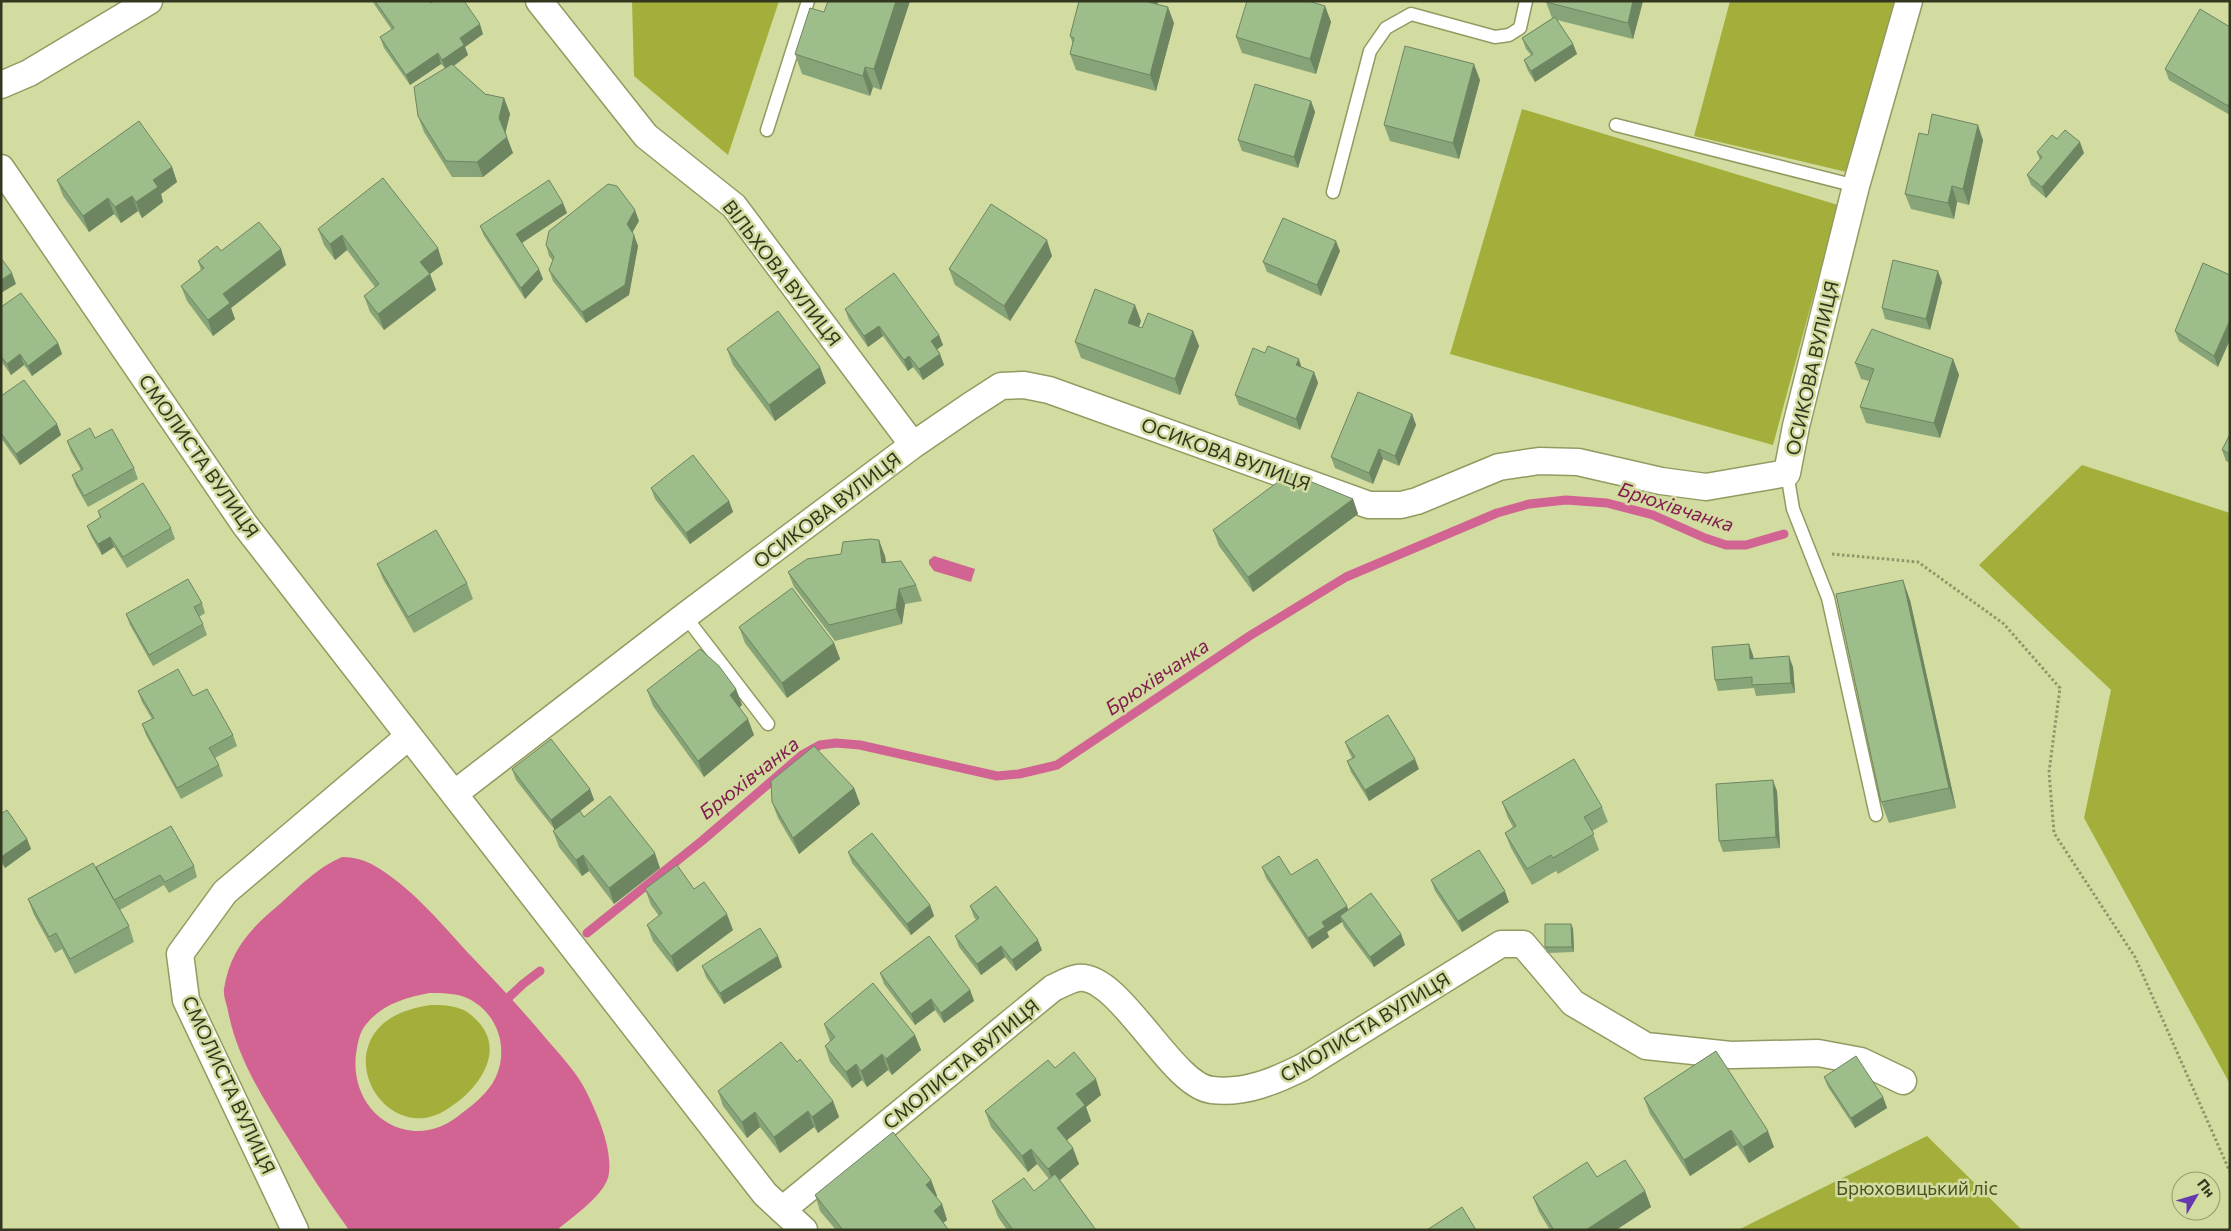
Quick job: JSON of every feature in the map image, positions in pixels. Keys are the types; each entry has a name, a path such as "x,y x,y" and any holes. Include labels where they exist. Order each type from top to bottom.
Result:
{"street":[{"path":"1,85 29,73 149,1"},
{"name":"ВІЛЬХОВА ВУЛИЦЯ","path":"539,1 646,136 734,206 913,446"},
{"name":"ОСИКОВА ВУЛИЦЯ","path":"454,794 686,616 913,446 1001,386 1024,385 1049,390 1369,505 1401,506 1418,501 1499,467 1539,461 1578,462 1661,481 1706,487 1787,473 1796,426 1856,186 1909,1"},
{"name":"СМОЛИСТА ВУЛИЦЯ","path":"1,168 245,525 765,1194 804,1230"},
{"name":"СМОЛИСТА ВУЛИЦЯ","path":"296,1230 186,1000 180,954 225,892 409,736"},
{"name":"СМОЛИСТА ВУЛИЦЯ","path":"782,1210 1053,988 1078,978 1100,983 1190,1080 1211,1090 1243,1089 1273,1082 1304,1067 1501,944 1523,944 1573,1003 1646,1046 1732,1055 1818,1053 1861,1061 1903,1081"}],"lane":[{"path":"767,130 808,1"},
{"path":"1333,192 1370,51 1386,28 1411,14 1495,36 1509,35 1520,28 1526,1"},
{"path":"1616,125 1856,186"},
{"path":"1787,473 1793,509 1812,552 1828,598 1876,816"},
{"path":"686,616 768,724"}],"path":[{"path":"1812,552 1918,562 2004,624 2060,688 2049,772 2054,832 2135,957 2230,1172"}],"green space":[{"path":"632,1 779,1 728,155 634,76"},
{"path":"1730,1 1902,1 1859,175 1694,136"},
{"path":"1522,109 1838,205 1773,445 1450,354"},
{"path":"2082,465 2230,513 2230,1084 2084,818 2111,690 1979,565"},
{"path":"430,1005 453,1007 464,1010 472,1016 481,1025 487,1036 490,1047 489,1058 480,1078 465,1096 437,1115 426,1118 414,1118 401,1115 389,1108 379,1098 367,1074 366,1060 368,1047 374,1034 380,1027 392,1017 414,1008"},
{"name":"Брюховицький ліс","path":"1927,1136 2022,1230 1738,1230"}],"shaded area":[{"path":"934,556 975,569 971,582 934,571 929,564 929,560"},
{"path":"342,857 366,862 380,869 406,888 429,910 521,1010 579,1079 596,1112 603,1132 608,1153 609,1173 607,1181 596,1197 557,1230 349,1230 317,1184 269,1108 244,1061 232,1028 224,995 227,975 237,951 252,930 310,877","holes":["429,993 462,996 478,1005 488,1014 499,1035 501,1060 492,1084 470,1107 439,1127 414,1131 399,1128 386,1122 375,1113 360,1090 355,1063 359,1038 370,1019 385,1008 402,1000"]}],"building":[{"path":"375,1 430,1 431,3 434,1 464,1 480,24 460,38 464,45 442,60 438,53 406,75 380,37 394,28"},
{"path":"828,1 896,1 874,69 865,67 863,76 795,54 810,8 824,12"},
{"path":"1079,1 1148,1 1168,7 1150,75 1070,54 1074,38 1070,36"},
{"path":"1247,1 1308,1 1325,6 1310,59 1236,37"},
{"path":"1546,1 1633,1 1628,23"},
{"path":"2200,9 2230,27 2230,102 2228,106 2165,69"},
{"path":"1555,17 1573,44 1531,71 1524,60 1533,54 1522,38"},
{"path":"1405,46 1474,64 1453,143 1384,125"},
{"path":"452,64 485,94 504,98 499,118 507,137 477,162 446,161 418,116 414,87"},
{"path":"1255,84 1311,101 1294,157 1238,140"},
{"path":"1932,114 1978,125 1963,189 1952,186 1948,203 1905,194 1919,133 1928,135"},
{"path":"139,121 172,167 153,180 158,187 136,202 132,196 115,207 108,198 83,216 57,180"},
{"path":"2065,130 2080,142 2042,187 2027,175 2042,157 2037,152 2052,135 2057,139"},
{"path":"383,178 438,248 420,262 430,274 378,314 364,296 379,284 342,235 330,244 318,229"},
{"path":"549,180 563,203 516,234 539,269 521,288 480,226"},
{"path":"608,184 617,186 635,210 627,224 634,235 625,285 582,312 549,270 554,257 546,245 549,231"},
{"path":"991,204 1047,240 1004,306 949,269"},
{"path":"1283,218 1336,241 1317,285 1263,262"},
{"path":"259,222 281,249 223,294 230,303 208,320 181,286 204,268 198,261 217,246 221,251"},
{"path":"1,258 12,273 1,280"},
{"path":"1893,260 1938,271 1926,319 1882,308"},
{"path":"2203,263 2230,275 2230,320 2214,356 2175,331"},
{"path":"894,273 939,335 931,341 940,354 919,369 909,356 904,360 879,326 864,336 845,309"},
{"path":"1095,289 1135,305 1128,323 1142,328 1148,313 1193,331 1175,379 1075,342"},
{"path":"21,293 58,343 28,366 20,354 7,364 1,356 1,307"},
{"path":"778,311 820,367 769,405 727,349"},
{"path":"1872,329 1953,359 1934,423 1860,407 1874,369 1855,363"},
{"path":"1268,346 1299,359 1296,365 1314,372 1296,419 1235,395 1253,348 1265,353"},
{"path":"24,380 57,424 16,454 1,433 1,396"},
{"path":"1358,392 1412,414 1395,456 1379,449 1369,473 1331,457"},
{"path":"90,428 95,438 112,429 134,468 84,496 72,475 83,469 67,441"},
{"path":"2230,434 2230,454 2222,450"},
{"path":"693,455 729,501 686,533 651,488"},
{"path":"1290,473 1353,499 1248,577 1213,530"},
{"path":"143,483 171,528 123,557 110,537 98,544 87,526 101,517 98,511"},
{"path":"436,530 467,583 408,617 377,564"},
{"path":"879,540 882,563 901,561 916,585 899,589 896,609 829,625 788,572 807,559 841,554 843,542"},
{"path":"188,579 202,603 194,607 203,624 149,655 126,614"},
{"path":"1903,580 1949,788 1881,802 1836,594"},
{"path":"792,588 834,643 782,683 739,627"},
{"path":"1749,644 1750,659 1789,656 1791,683 1752,685 1752,677 1715,680 1712,647"},
{"path":"700,649 719,666 736,689 730,695 748,719 698,761 647,690"},
{"path":"178,669 193,696 207,689 233,735 209,748 219,765 177,788 142,724 154,718 138,691"},
{"path":"1388,715 1415,759 1365,790 1347,761 1355,757 1345,742"},
{"path":"551,739 590,789 551,820 512,769"},
{"path":"814,746 854,788 793,838 772,802 771,781"},
{"path":"1574,759 1602,807 1584,817 1594,834 1553,858 1551,855 1527,869 1505,833 1516,826 1502,802"},
{"path":"1773,780 1776,837 1719,841 1716,784"},
{"path":"610,796 655,853 609,888 583,855 576,860 553,831 580,811 584,817"},
{"path":"7,810 27,839 1,857 1,814"},
{"path":"171,826 194,866 165,882 160,875 114,900 96,867"},
{"path":"872,833 930,905 907,924 848,852"},
{"path":"1479,850 1505,891 1458,921 1431,880"},
{"path":"1279,856 1291,875 1317,859 1347,906 1322,922 1325,927 1308,938 1262,867"},
{"path":"93,863 129,926 70,959 56,933 49,937 28,899"},
{"path":"677,865 694,889 704,882 727,914 671,956 647,925 662,913 645,889"},
{"path":"996,886 1038,940 1012,960 1001,946 977,964 955,936 979,918 970,906"},
{"path":"1371,893 1401,934 1370,957 1340,916"},
{"path":"1545,924 1571,924 1572,947 1545,947"},
{"path":"760,928 778,956 720,993 702,966"},
{"path":"929,936 970,990 941,1013 931,999 911,1014 880,973"},
{"path":"873,983 915,1035 886,1059 882,1054 861,1071 856,1064 846,1072 825,1046 835,1037 824,1024"},
{"path":"781,1042 797,1062 800,1059 833,1101 812,1117 808,1111 774,1137 755,1112 742,1122 718,1091"},
{"path":"1716,1051 1768,1131 1743,1147 1731,1130 1684,1160 1644,1098"},
{"path":"1074,1052 1096,1079 1076,1094 1085,1105 1057,1128 1073,1148 1048,1169 1031,1149 1022,1156 985,1111 1048,1060 1055,1068"},
{"path":"1856,1056 1883,1097 1851,1118 1824,1077"},
{"path":"893,1132 931,1180 926,1185 942,1204 934,1211 947,1230 843,1230 815,1195"},
{"path":"1625,1160 1645,1191 1586,1230 1554,1230 1533,1197 1587,1162 1597,1177"},
{"path":"1055,1174 1096,1230 1013,1230 992,1201 1024,1178 1034,1191"},
{"path":"1462,1207 1476,1230 1427,1230"}],"waterway":[{"name":"Брюхівчанка","path":"587,933 703,840 802,755 820,745 836,743 860,745 997,776 1019,774 1057,765 1251,635 1346,577 1497,513 1529,504 1566,500 1607,503 1653,515 1705,538 1726,545 1746,545 1784,534"},
{"name":"Брюхівчанка","path":"507,1005 506,1000 540,971"}]}
